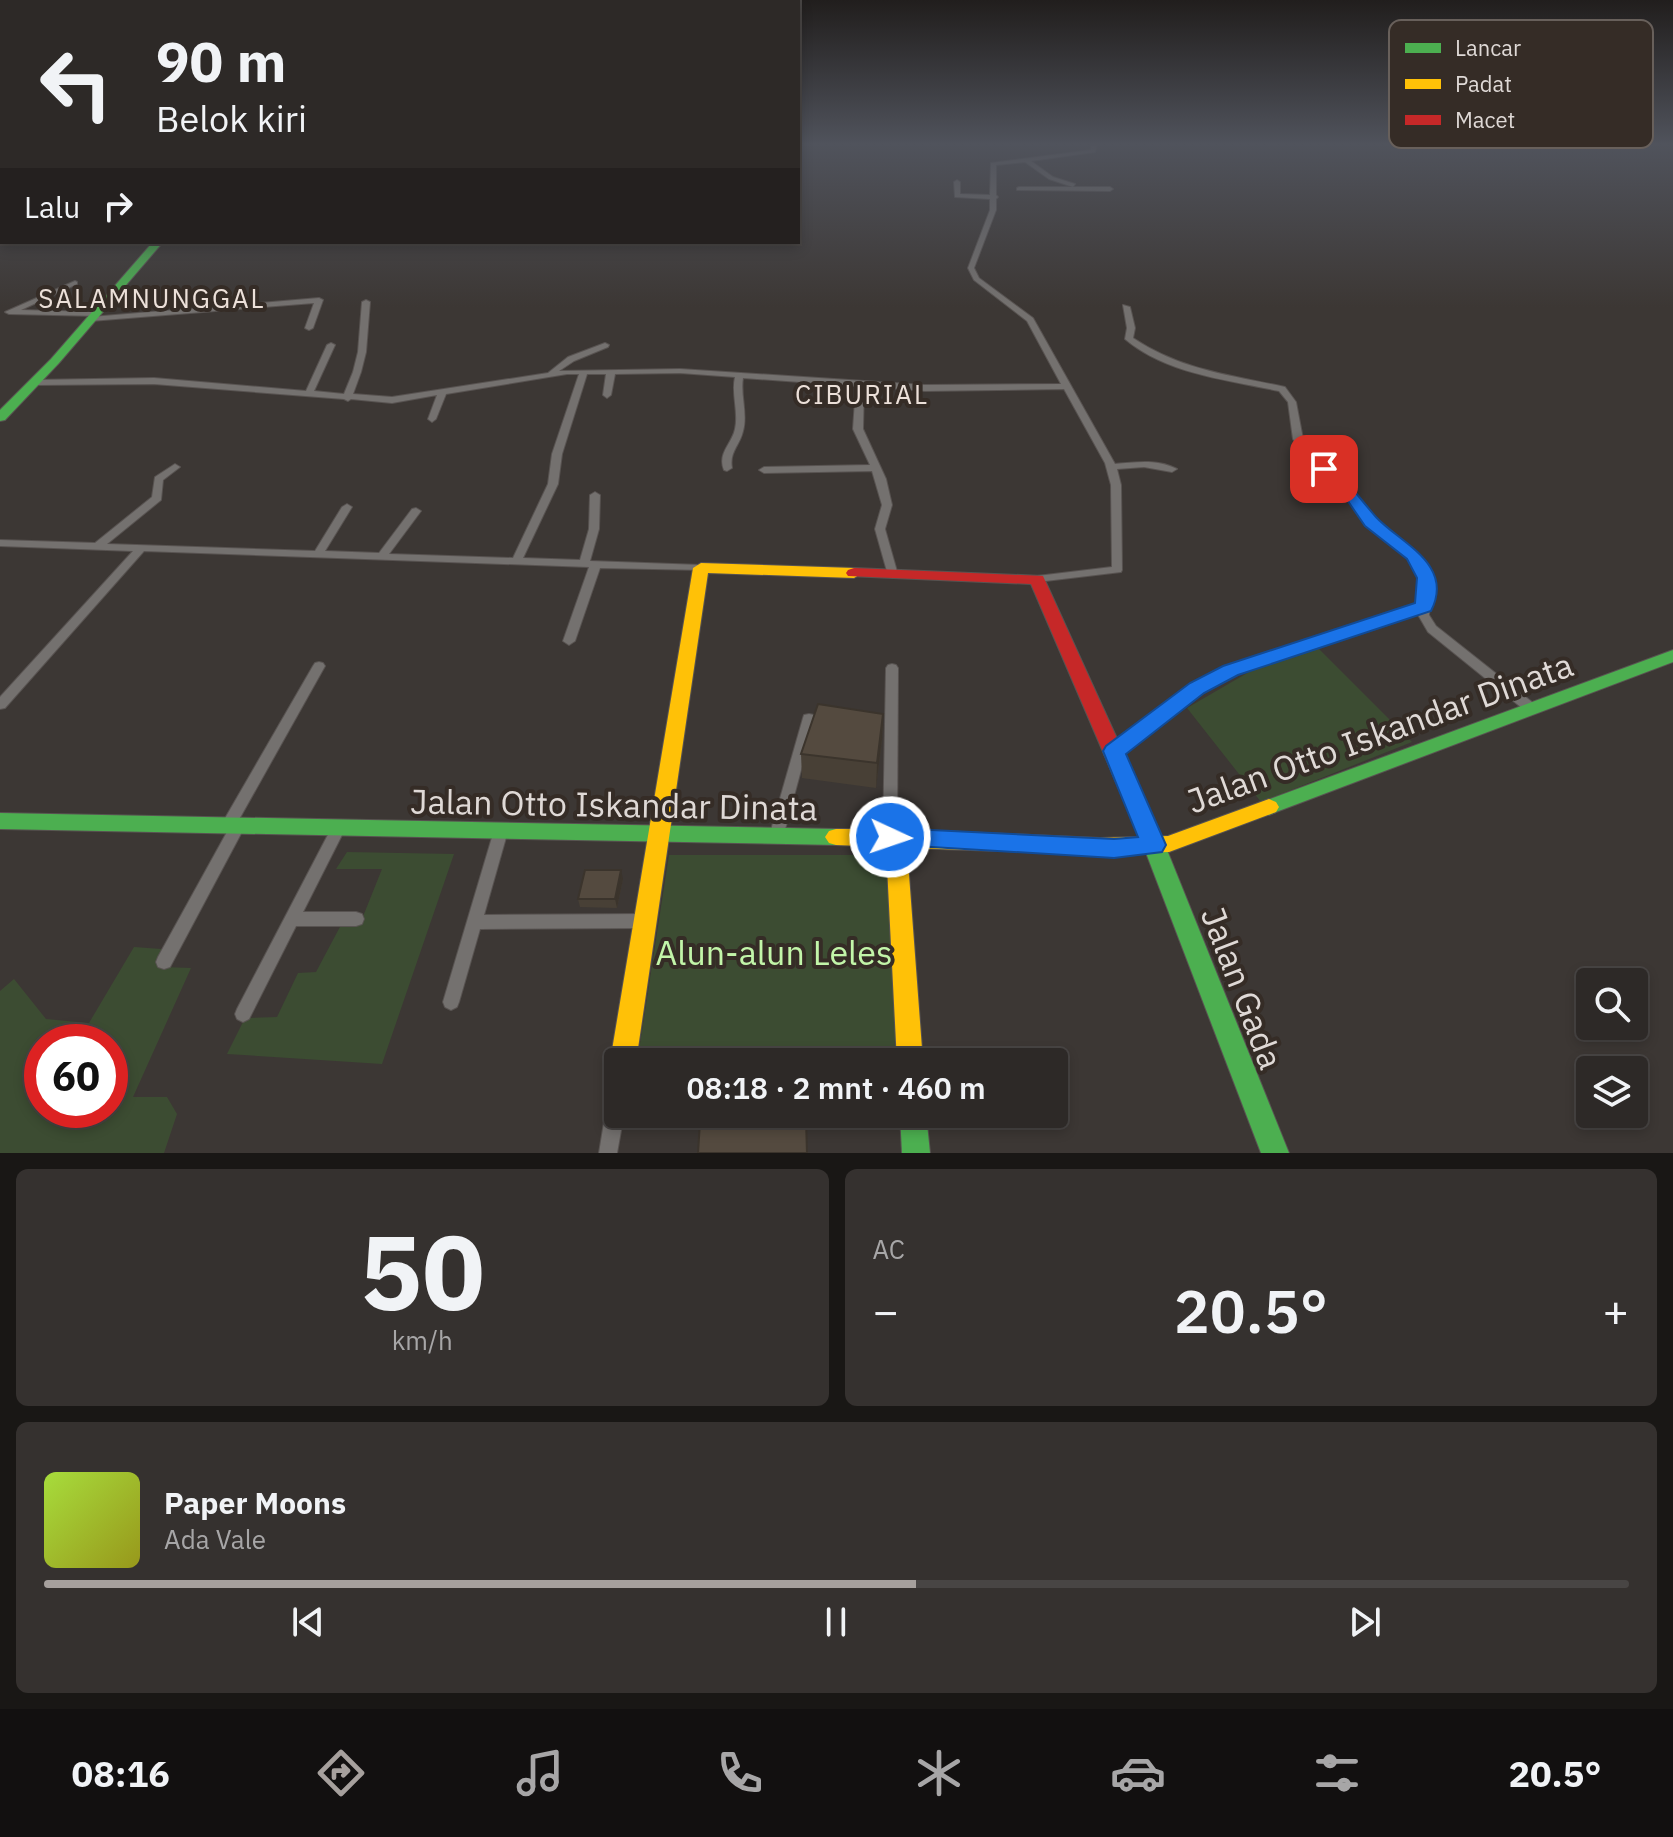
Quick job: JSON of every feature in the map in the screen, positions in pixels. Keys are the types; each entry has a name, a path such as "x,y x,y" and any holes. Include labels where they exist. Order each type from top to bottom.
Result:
{"street":[{"path":"0,543 1037,579 1117,570 1116,485 1111,467 1026,314 976,279 971,272 995,199"},
{"path":"0,417 35,382 156,244"},
{"path":"75,283 9,312 93,317 319,300 309,328"},
{"path":"348,398 347,388 358,367 366,335 366,302"},
{"path":"1126,307 1131,328 1129,339 1150,353 1222,379 1282,389 1292,402 1298,439 1307,454 1339,481 1371,522 1415,557 1426,578 1423,615 1432,629 1532,709"},
{"path":"309,393 331,345"},
{"path":"551,373 571,359 605,345"},
{"path":"35,382 140,380 392,400 442,394 551,373 611,371 954,388 1066,386"},
{"path":"607,395 611,371"},
{"path":"516,562 553,484 557,454 584,372"},
{"path":"727,468 725,457 740,424 736,404 739,376"},
{"path":"860,384 858,429 876,468 887,505 880,529 893,575"},
{"path":"432,419 442,394"},
{"path":"1111,467 1144,464 1172,469"},
{"path":"99,545 157,498 158,479 175,467"},
{"path":"764,470 876,468"},
{"path":"569,641 590,564 595,495"},
{"path":"319,553 347,507"},
{"path":"382,556 416,511"},
{"path":"0,705 142,547"},
{"path":"625,1048 701,568"},
{"name":"Jalan Gada","path":"1037,579 1154,845 1275,1153"},
{"path":"1114,751 1197,688 1230,670 1424,607"},
{"name":"Jalan Otto Iskandar Dinata","path":"0,821 659,838 893,837 1114,848 1154,845 1176,841 1673,656"},
{"path":"164,962 319,666"},
{"path":"892,668 893,837 909,1048"},
{"path":"776,837 809,718"},
{"path":"243,1014 337,831"},
{"path":"451,1002 500,834"},
{"path":"294,919 356,919"},
{"path":"476,922 646,921"},
{"path":"608,1153 612,1128"},
{"path":"914,1128 916,1153"}],"green space":[{"path":"1318,648 1412,742 1261,802 1187,708 1249,672"},
{"path":"347,852 454,854 382,1064 227,1054 245,1018 277,1017 298,973 316,972 342,923 360,924 382,869 336,869"},
{"name":"Alun-alun Leles","path":"669,855 889,855 898,1048 639,1048"},
{"path":"134,947 175,950 163,967 191,968 133,1097 167,1097 177,1114 164,1153 0,1153 0,991 14,979 46,1019 89,1023"}],"building":[{"path":"818,704 883,714 877,763 801,754"},
{"path":"585,870 621,870 615,899 578,899"},
{"path":"700,1128 806,1128 807,1153 698,1153"}],"traffic: fast":[{"path":"0,417 55,361 156,244"},
{"path":"1269,807 1673,656"},
{"path":"1114,754 1154,845 1275,1153"},
{"path":"0,821 836,837"},
{"path":"914,1128 916,1153"}],"traffic: slow":[{"path":"625,1048 701,568 854,573"},
{"path":"836,837 1100,846 1169,844 1269,807"},
{"path":"896,837 909,1048"}],"traffic: jam":[{"path":"854,573 1037,579 1114,754"}],"district":[{"name":"SALAMNUNGGAL","path":"152,299"},
{"name":"CIBURIAL","path":"862,395"}],"route":[{"path":"890,837 1114,848 1154,845 1114,751 1178,701 1230,670 1424,607 1426,578 1415,557 1371,522 1349,491 1324,469"}]}
